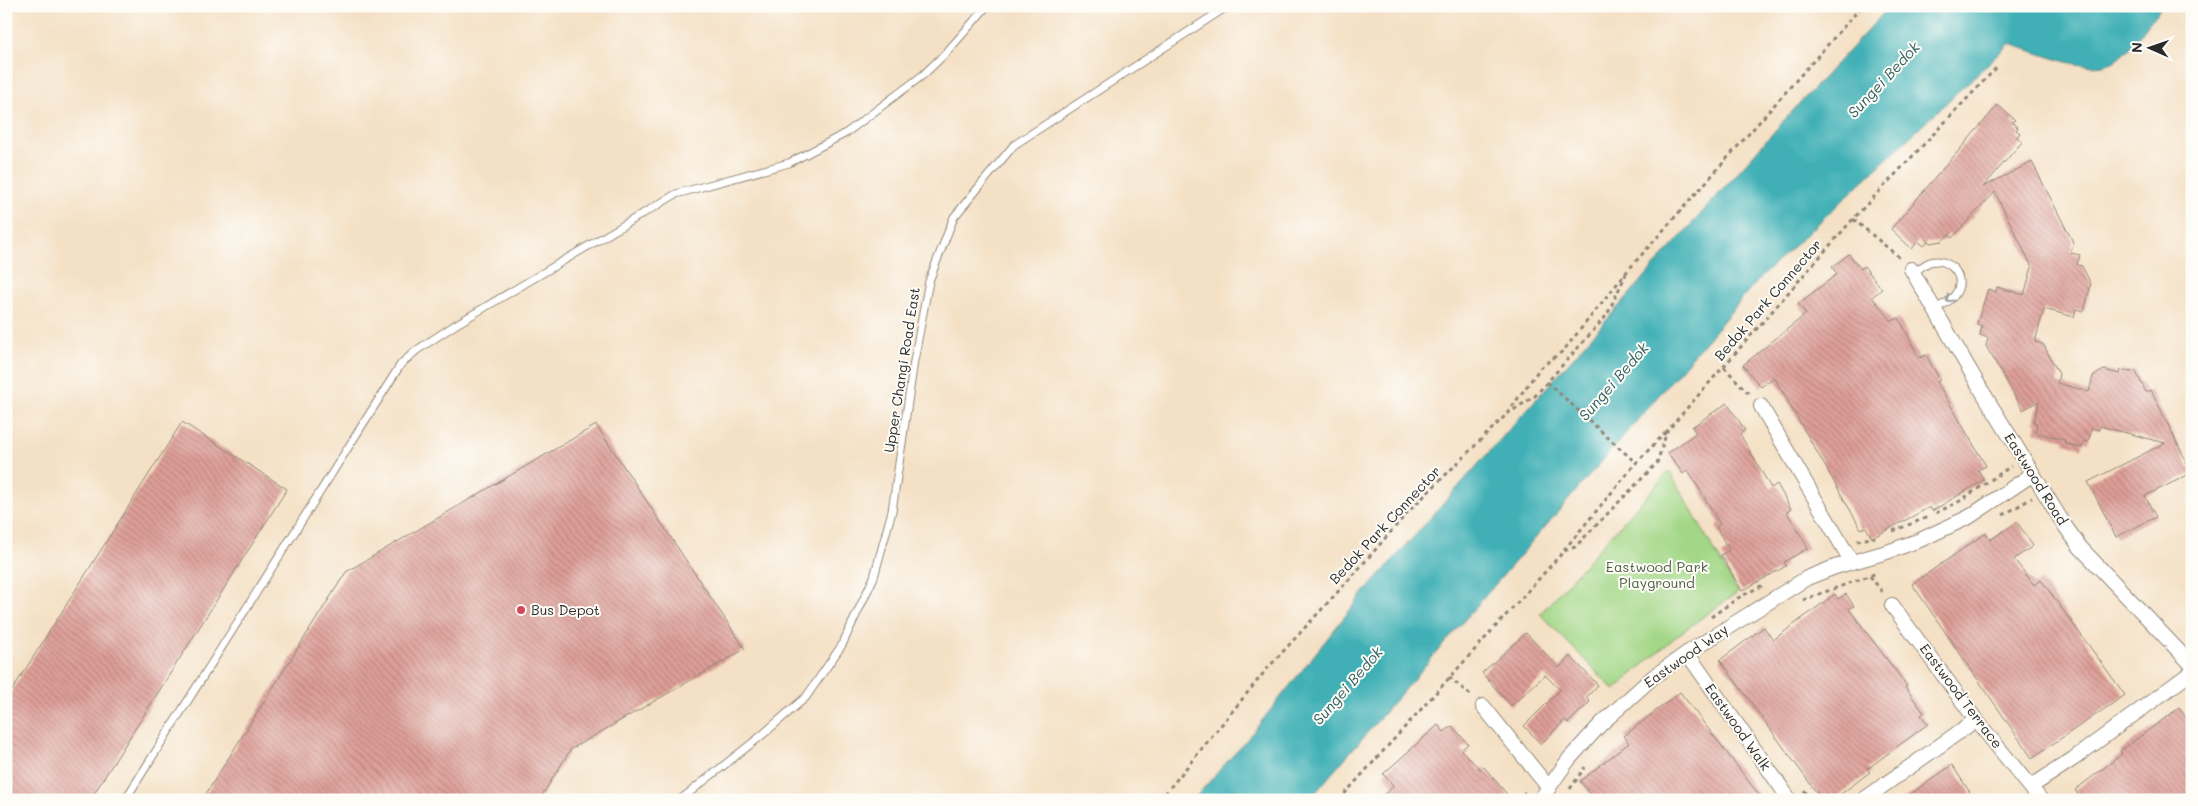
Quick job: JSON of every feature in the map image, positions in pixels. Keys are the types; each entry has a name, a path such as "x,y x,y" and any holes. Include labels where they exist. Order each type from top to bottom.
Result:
{"street":[{"name":"Eastwood Road","path":"1912,271 2065,526 2080,547 2192,665"},
{"path":"1760,406 1851,561"},
{"name":"Eastwood Way","path":"1540,800 1569,759 1601,724 1653,677 1687,653 1792,587 1819,573 1851,561 1898,548 1969,518 2033,474"},
{"name":"Eastwood Terrace","path":"1892,605 1976,720 2032,786 2041,800"},
{"name":"Eastwood Walk","path":"1687,653 1790,800"},
{"path":"2032,786 2073,759 2192,672"},
{"path":"1483,706 1549,788"},
{"path":"1863,800 1976,720"}],"lane":[{"path":"125,800 401,364 455,325 676,194 789,162 846,133 923,75 946,53 987,6"},
{"name":"Upper Changi Road East","path":"680,800 806,697 842,645 874,577 892,511 914,361 929,281 954,217 1014,145 1228,6"},
{"path":"1912,271 1929,262 1936,261 1951,266 1959,276 1958,290 1952,298 1934,309"}],"path":[{"name":"Bedok Park Connector","path":"1160,800 1266,670 1407,513 1506,415 1540,368 1563,351 1629,269 1862,6"},
{"name":"Bedok Park Connector","path":"1339,800 1564,551 1636,463 1724,367 1853,219 1998,66"},
{"path":"1853,219 1912,271"},
{"name":"Bedok Park Connector","path":"1506,415 1535,396 1607,316 1629,269"},
{"path":"1724,367 1760,406"},
{"path":"1547,382 1636,463"},
{"name":"Bedok Park Connector","path":"1564,551 1575,547 1656,463 1667,431"},
{"path":"1996,520 2043,490"},
{"path":"1797,603 1878,573"},
{"path":"1870,576 1892,605"},
{"path":"1449,677 1483,706"},
{"path":"1567,792 1590,761"}],"green space":[{"name":"Eastwood Park Playground","path":"1669,471 1738,592 1679,634 1614,690 1540,614"}],"water":[{"name":"Sungei Bedok","path":"1890,6 2162,6 2131,46 2120,57 2109,63 2096,66 2066,62 2009,44 1762,276 1309,800 1193,800 1249,737 1361,596 1787,117"}],"building":[{"path":"1998,105 2015,120 2012,122 2018,128 2016,130 2020,133 2017,137 2022,142 1983,187 2032,162 2073,242 2071,253 2080,255 2077,265 2082,266 2091,284 2084,311 2076,309 2074,317 2044,309 2035,342 2043,344 2059,374 2057,383 2089,392 2093,376 2104,370 2120,374 2121,370 2130,372 2135,370 2146,392 2151,390 2192,473 2145,496 2156,517 2116,537 2088,482 2165,443 2100,426 2099,430 2092,428 2088,442 2084,441 2082,448 2064,443 2065,440 2035,432 2037,423 2034,422 2039,401 2023,410 1986,346 1988,338 1980,335 1982,326 1977,324 1988,289 1996,292 1997,287 2024,295 2032,267 1995,192 1952,238 1949,234 1942,241 1930,243 1928,241 1924,246 1918,241 1912,249 1891,229"},
{"path":"1849,254 1861,269 1864,266 1882,289 1872,297 1892,321 1899,318 1919,358 1926,355 1940,380 1937,382 1986,466 1978,470 1984,480 1932,511 1930,507 1872,538 1866,527 1861,529 1774,377 1761,387 1743,365 1806,314 1798,304 1837,274 1832,267"},
{"path":"1727,403 1745,430 1740,434 1771,488 1777,484 1791,509 1787,512 1808,548 1784,562 1786,566 1742,591 1721,555 1729,550 1716,527 1720,524 1688,470 1683,474 1668,453 1696,433 1692,427"},
{"path":"182,422 287,489 90,800 6,800 6,700"},
{"name":"Bus Depot","path":"596,425 745,649 571,749 539,800 202,800 346,572"},
{"path":"2017,522 2033,546 2014,559 2034,585 2041,580 2125,695 2032,758 1912,584 1986,533 1990,540"},
{"path":"1835,594 1838,599 1846,594 1854,606 1849,609 1907,686 1905,687 1924,713 1921,715 1928,724 1867,769 1870,772 1833,800 1822,800 1720,660 1764,627 1773,640"},
{"path":"1526,633 1559,668 1570,656 1598,685 1586,698 1590,702 1568,723 1565,720 1541,744 1524,726 1560,690 1545,675 1511,706 1482,673"},
{"path":"1680,692 1763,800 1595,800 1580,781 1629,743 1624,736"},
{"path":"2179,708 2192,726 2192,800 2082,800 2075,790 2122,754 2120,751"},
{"path":"1438,725 1444,732 1452,726 1468,744 1461,750 1481,770 1484,767 1512,800 1377,800 1394,786 1383,774"},
{"path":"1952,765 1975,800 1902,800"}],"place":[{"name":"Bus Depot","path":"521,610"}]}
